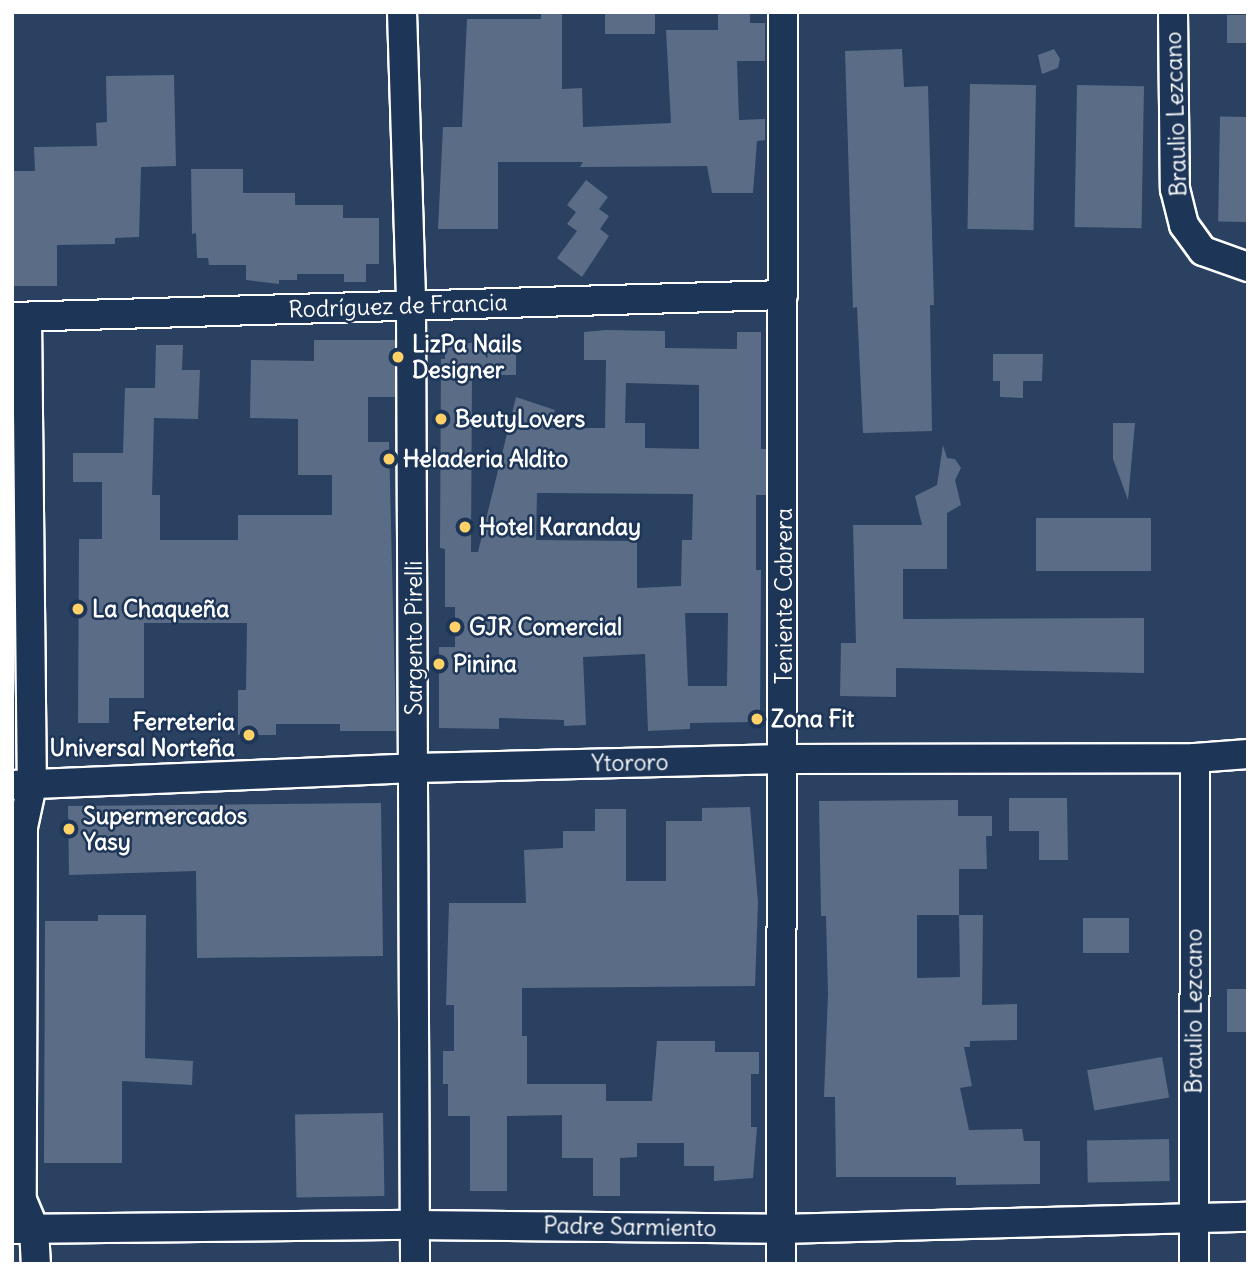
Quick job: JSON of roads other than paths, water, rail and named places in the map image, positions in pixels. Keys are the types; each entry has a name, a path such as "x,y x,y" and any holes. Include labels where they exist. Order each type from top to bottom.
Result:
{"street":[{"name":"Sargento Pirelli","path":"402,12 411,305 415,1264"},
{"name":"Teniente Cabrera","path":"781,1264 785,759 783,12"},
{"name":"Braulio Lezcano","path":"1173,12 1175,189 1184,225 1203,251 1248,267"},
{"name":"Rodríguez de Francia","path":"20,317 783,296"},
{"path":"20,317 22,1200 23,1228 36,1264"},
{"name":"Ytororo","path":"22,785 415,768 785,759 1195,758 1248,754"},
{"name":"Braulio Lezcano","path":"1194,1264 1195,758"},
{"name":"Padre Sarmiento","path":"23,1228 414,1225 780,1229 1248,1217"}],"place":[{"name":"LizPa Nails Designer","path":"398,357"},
{"name":"BeutyLovers","path":"441,419"},
{"name":"Heladeria Aldito","path":"389,459"},
{"name":"Hotel Karanday","path":"465,527"},
{"name":"La Chaqueña","path":"78,609"},
{"name":"GJR Comercial","path":"455,627"},
{"name":"Pinina","path":"439,664"},
{"name":"Zona Fit","path":"757,719"},
{"name":"Ferreteria Universal Norteña","path":"249,735"},
{"name":"Supermercados Yasy","path":"69,829"}]}
